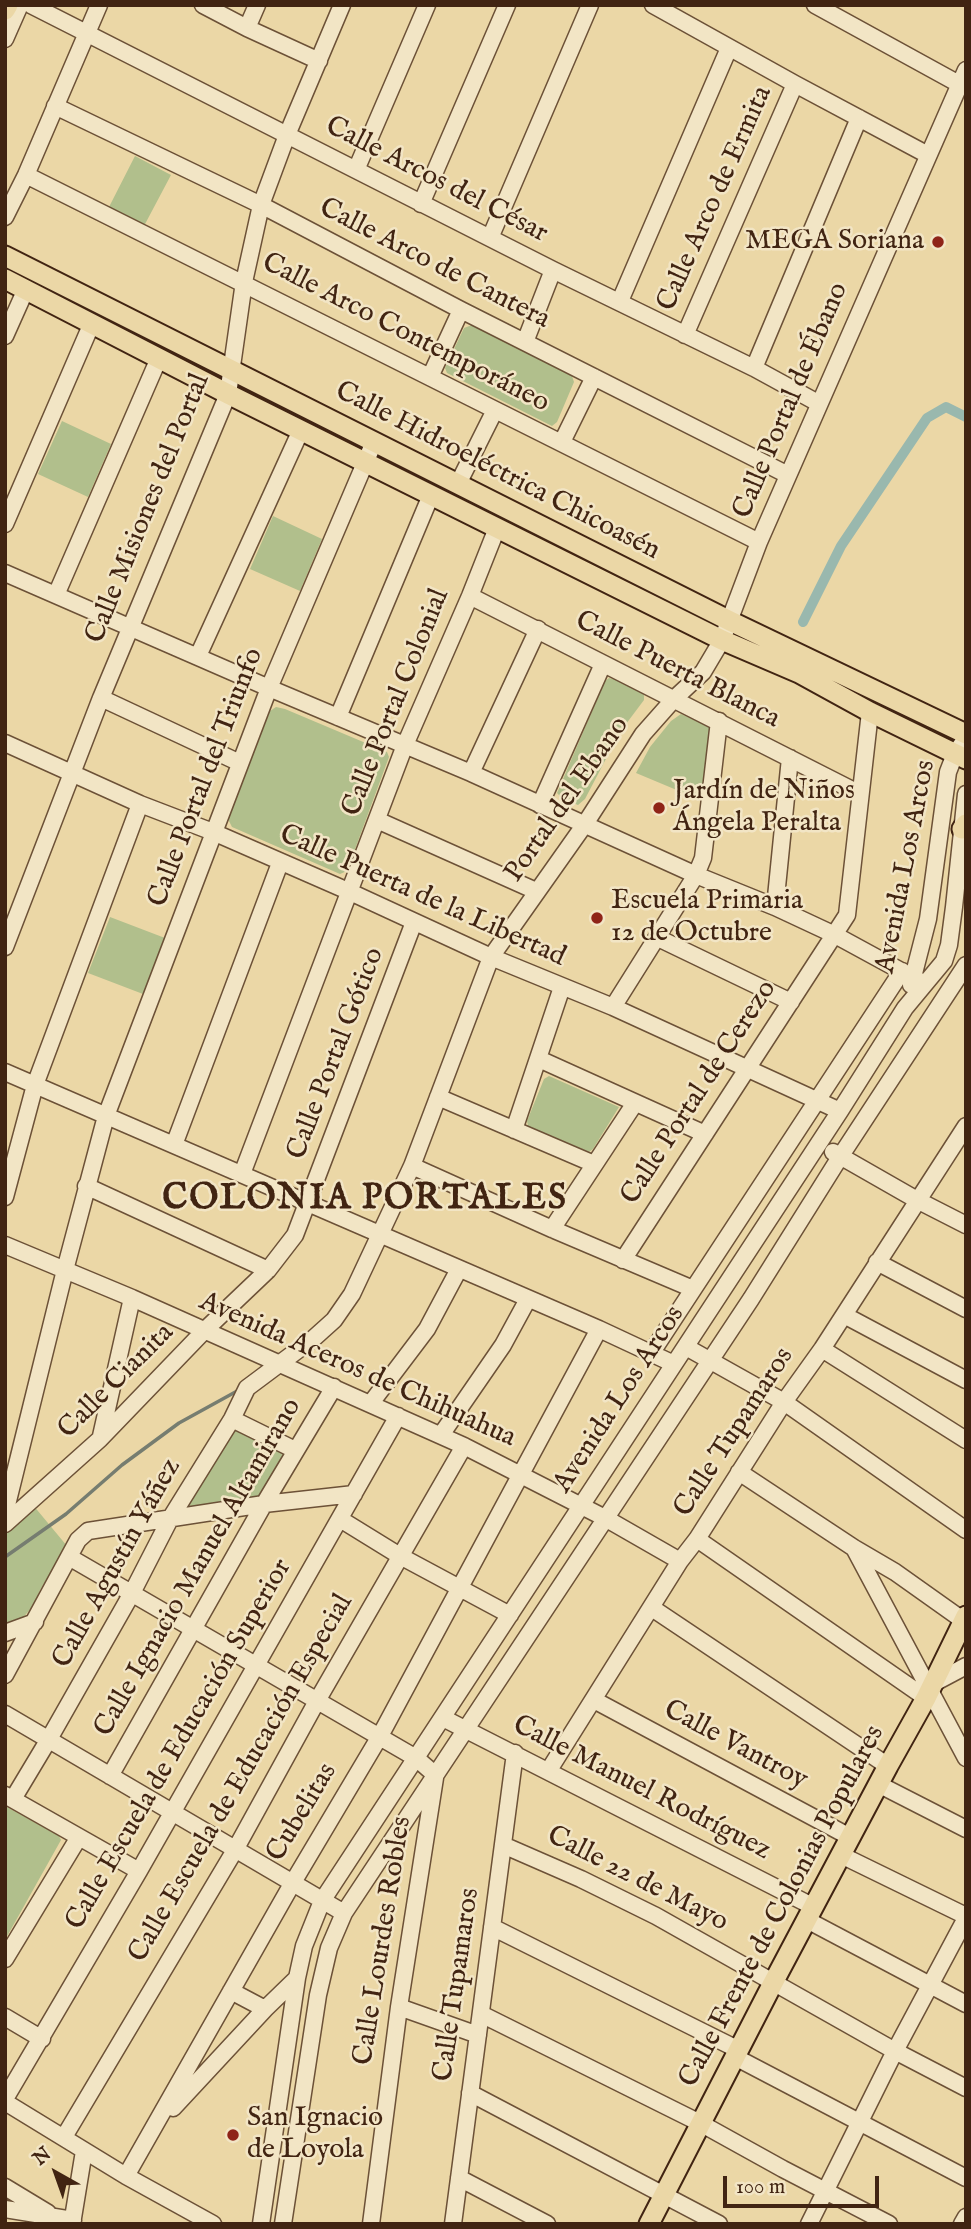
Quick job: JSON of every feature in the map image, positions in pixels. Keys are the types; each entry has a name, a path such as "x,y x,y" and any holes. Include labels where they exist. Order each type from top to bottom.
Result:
{"main road":[{"path":"5,10 8,5"},
{"name":"Calle Hidroeléctrica Chicoasén","path":"5,256 730,621 963,746"},
{"name":"Calle Hidroeléctrica Chicoasén","path":"5,279 228,394 722,640 799,673 870,712 963,746"},
{"name":"Calle Frente de Colonias Populares","path":"649,2224 773,1983 930,1691 965,1619"}],"street":[{"path":"5,39 20,5"},
{"name":"Calle Arcos del César","path":"31,5 421,204 754,368 818,403"},
{"path":"5,217 26,175 99,5"},
{"path":"203,5 319,61"},
{"path":"247,28 257,5"},
{"name":"Calle Misiones del Portal","path":"5,947 101,698 228,394 244,282 261,205 287,135 342,5"},
{"path":"356,170 427,5"},
{"path":"421,204 507,5"},
{"path":"490,238 590,5"},
{"path":"815,5 962,77"},
{"path":"662,8 729,48 928,155"},
{"path":"620,301 729,48"},
{"name":"Calle Portal de Ébano","path":"722,640 759,541 962,77"},
{"name":"Calle Arco de Ermita","path":"685,335 795,84"},
{"name":"Calle Arco de Cantera","path":"55,106 261,205 461,310 788,475"},
{"path":"754,368 859,118"},
{"name":"Calle Arco Contemporáneo","path":"26,175 759,541"},
{"path":"525,342 553,270"},
{"path":"5,335 26,289"},
{"path":"430,377 461,310"},
{"path":"5,524 92,323"},
{"path":"56,595 159,358"},
{"path":"562,442 594,377"},
{"path":"458,484 495,410"},
{"path":"198,656 301,430"},
{"name":"Calle Portal del Triunfo","path":"5,1513 86,1185 106,1116 269,688 374,442"},
{"path":"338,717 431,495"},
{"name":"Calle Portal Colonial","path":"242,1174 405,745 497,528"},
{"path":"5,573 775,907 835,935 913,978"},
{"name":"Calle Puerta Blanca","path":"470,596 860,794"},
{"path":"471,773 538,629"},
{"name":"Portal del Ebano","path":"279,1364 334,1320 352,1294 412,1166 491,957 585,824 643,734 703,671 722,640"},
{"path":"540,805 603,664"},
{"path":"101,698 240,763"},
{"name":"Calle Portal de Cerezo","path":"623,1260 847,915 870,712"},
{"path":"613,1007 696,875 705,853 719,721"},
{"name":"Calle Puerta de la Libertad","path":"5,743 818,1099"},
{"name":"Avenida Los Arcos","path":"261,2224 297,1978 304,1946 322,1901 905,1008 928,919 948,772 963,746"},
{"path":"775,907 790,758"},
{"name":"Avenida Los Arcos","path":"652,1353 818,1099 913,978 939,969 947,953 966,794"},
{"path":"5,1198 35,1085 140,804"},
{"path":"377,820 536,891"},
{"path":"174,1145 280,863"},
{"name":"Calle Portal Gótico","path":"308,1205 414,922"},
{"path":"658,938 791,1002"},
{"path":"283,2224 318,1995 329,1948 344,1913 751,1299 966,965"},
{"path":"514,1130 562,987"},
{"path":"539,1059 705,1134"},
{"path":"5,1072 674,1364"},
{"path":"438,1097 594,1164"},
{"path":"818,1099 840,1111"},
{"path":"552,1229 635,1103"},
{"name":"Calle Tupamaros","path":"549,1770 680,1561 822,1349 917,1200 963,1136"},
{"path":"818,1144 917,1200 964,1220"},
{"path":"412,1166 693,1289"},
{"path":"86,1185 268,1270"},
{"name":"Calle Cianita","path":"5,1524 100,1439 205,1330 268,1270 295,1235 308,1205"},
{"name":"Avenida Aceros de Chihuahua","path":"5,1245 132,1297 441,1435 605,1518 680,1561"},
{"path":"877,1262 966,1309"},
{"path":"371,1403 427,1329 460,1269"},
{"path":"100,1439 132,1297"},
{"path":"441,1435 503,1345 528,1299"},
{"path":"844,1315 966,1380"},
{"name":"Cubelitas","path":"126,2176 292,1884 380,1736 599,1329"},
{"path":"686,1347 784,1402 966,1530"},
{"path":"822,1349 966,1440"},
{"name":"Calle Agustín Yáñez","path":"9,1797 50,1739 170,1519 251,1383 279,1364"},
{"name":"Calle Ignacio Manuel Altamirano","path":"110,1776 295,1450 334,1387"},
{"name":"Calle Escuela de Educación Superior","path":"5,2100 139,1871 398,1416"},
{"path":"232,1419 295,1450"},
{"name":"Calle Escuela de Educación Especial","path":"64,2137 235,1850 317,1701 464,1446"},
{"path":"739,1472 965,1619"},
{"path":"5,1675 78,1540 88,1531 264,1504 354,1494"},
{"path":"340,1519 400,1556 510,1615"},
{"path":"697,1539 930,1691"},
{"path":"855,1548 965,1757"},
{"path":"69,1558 380,1736 427,1765 435,1778"},
{"path":"652,1608 888,1766"},
{"path":"5,1633 35,1622"},
{"path":"930,1691 966,1666"},
{"name":"Calle Vantroy","path":"594,1700 850,1837"},
{"path":"5,1714 344,1913"},
{"name":"Calle Manuel Rodríguez","path":"443,1718 549,1770 810,1914 966,2004"},
{"name":"Calle Tupamaros","path":"453,2224 515,1753"},
{"name":"Calle Lourdes Robles","path":"371,2224 399,2007 435,1778"},
{"path":"878,1784 966,1829"},
{"path":"9,1797 139,1871"},
{"path":"5,1959 79,1837"},
{"name":"Calle 22 de Mayo","path":"503,1845 656,1916 966,2088"},
{"path":"809,2224 895,2051 966,1917 841,1855"},
{"path":"492,1927 737,2053 860,2123 966,2178"},
{"path":"154,2128 265,2008 297,1978"},
{"path":"232,1991 265,2008"},
{"path":"399,2007 478,2035"},
{"path":"481,2014 700,2123 889,2224"},
{"path":"5,2017 42,2039"},
{"path":"213,2023 239,2036"},
{"path":"470,2093 719,2224"},
{"path":"5,2100 126,2176 213,2224"},
{"path":"5,2210 72,2222 85,2151"},
{"path":"459,2178 547,2224"},
{"path":"5,2187 53,2217"},
{"path":"962,2224 966,2217"}],"green space":[{"path":"135,156 171,175 144,226 109,207"},
{"path":"472,325 572,376 574,382 557,422 552,426 447,373 445,368 464,328"},
{"path":"62,421 111,444 88,497 38,474"},
{"path":"273,516 322,539 300,591 250,569"},
{"path":"609,678 641,692 644,700 620,732 585,799 578,805 563,799 557,793 605,681"},
{"path":"276,707 387,752 389,757 347,871 340,874 232,827 228,819 270,711"},
{"path":"681,714 710,727 703,801 636,773 650,747 671,721"},
{"path":"110,917 165,938 143,994 88,973"},
{"path":"549,1076 619,1107 589,1152 528,1126 527,1121 544,1079"},
{"path":"237,1425 285,1451 256,1501 189,1511 186,1508"},
{"path":"33,1505 67,1546 33,1606 21,1620 5,1628 5,1526"},
{"path":"5,1806 59,1836 61,1840 5,1940"}],"waterway":[{"path":"803,622 841,546 927,418 946,407 966,417"},
{"path":"5,1557 66,1514 122,1465 179,1423 239,1390"}],"place":[{"name":"MEGA Soriana","path":"938,242"},
{"name":"Jardín de Niños Ángela Peralta","path":"659,808"},
{"name":"Escuela Primaria 12 de Octubre","path":"597,918"},
{"name":"San Ignacio de Loyola","path":"233,2135"}],"district":[{"name":"COLONIA PORTALES","path":"365,1201"}]}
